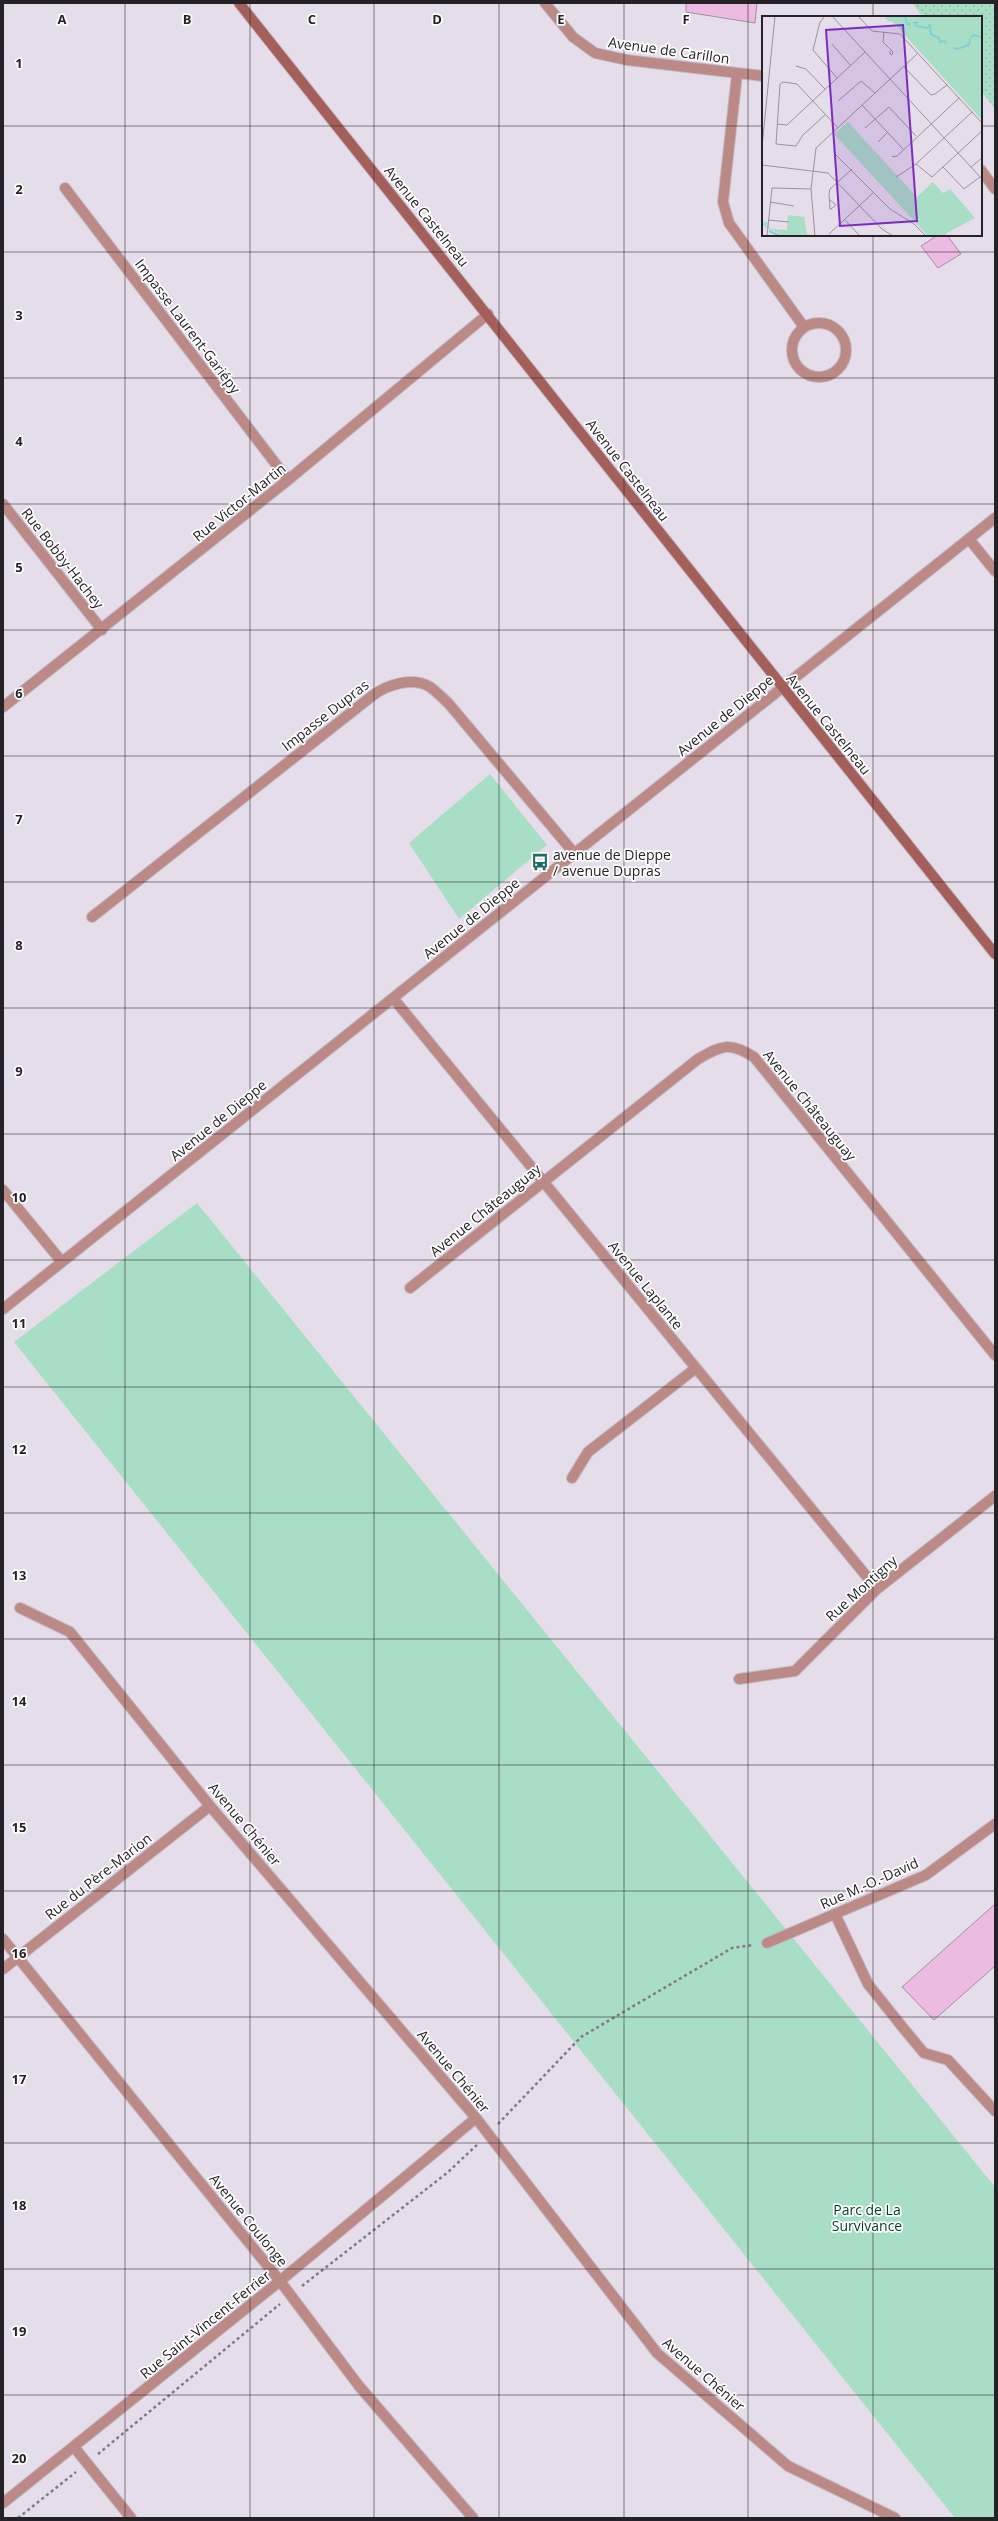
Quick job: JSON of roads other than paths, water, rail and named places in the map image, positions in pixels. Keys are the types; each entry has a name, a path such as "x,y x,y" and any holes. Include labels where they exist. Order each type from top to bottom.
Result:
{"street":[{"name":"Avenue Castelneau","path":"239,3 488,314 995,954"},
{"name":"Avenue de Carillon","path":"545,3 572,37 595,53 626,60 762,76"},
{"path":"737,74 723,202 729,223 804,327"},
{"path":"982,171 995,188"},
{"name":"Impasse Laurent-Gariépy","path":"65,188 288,480"},
{"name":"Rue Victor-Martin","path":"3,707 102,630 288,480 488,314"},
{"path":"823,322 838,330 844,339 846,356 830,376 817,378 806,375 794,364 791,348 804,327 823,322"},
{"name":"Rue Bobby-Hachey","path":"3,504 102,630"},
{"name":"Avenue de Dieppe","path":"3,1309 995,518"},
{"path":"969,539 995,571"},
{"name":"Impasse Dupras","path":"92,917 385,686 410,682 429,686 449,704 574,853"},
{"name":"Avenue Laplante","path":"393,998 877,1589"},
{"name":"Avenue Châteauguay","path":"410,1288 698,1059 728,1046 738,1047 754,1057 995,1355"},
{"path":"3,1190 62,1262"},
{"path":"572,1478 588,1452 696,1368"},
{"name":"Rue Montigny","path":"739,1679 795,1671 877,1589 995,1496"},
{"name":"Avenue Chénier","path":"20,1608 70,1632 210,1806 476,2118 657,2353 788,2466 895,2518"},
{"name":"Rue du Père-Marion","path":"3,1969 210,1806"},
{"name":"Rue M.-O.-David","path":"768,1943 926,1875 995,1824"},
{"path":"835,1914 868,1984 904,2029 924,2053 948,2060 995,2112"},
{"name":"Avenue Coulonge","path":"3,1938 280,2281 359,2386 474,2518"},
{"name":"Rue Saint-Vincent-Ferrier","path":"3,2503 280,2281 476,2118"},
{"path":"74,2447 131,2518"}],"place":[{"name":"avenue de Dieppe / avenue Dupras","path":"540,862"}],"park label":[{"name":"Parc de La Survivance","path":"867,2218"}]}
